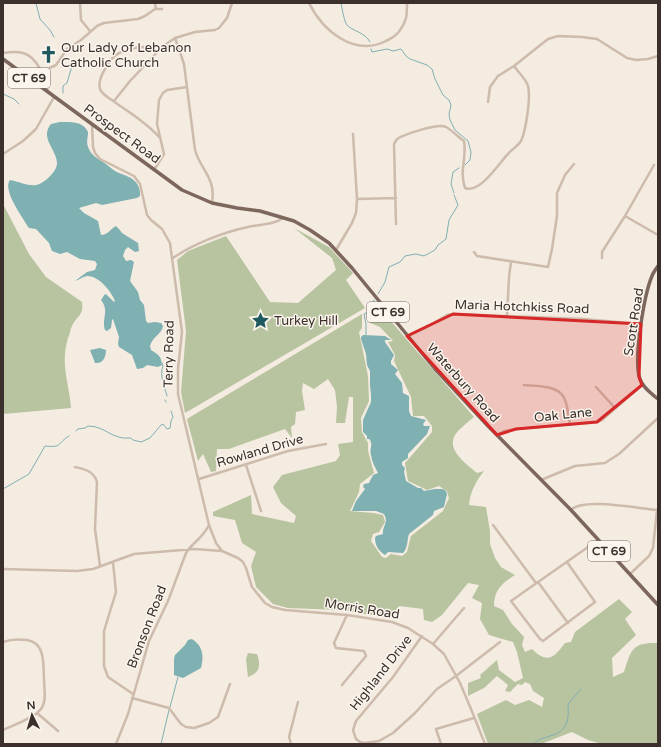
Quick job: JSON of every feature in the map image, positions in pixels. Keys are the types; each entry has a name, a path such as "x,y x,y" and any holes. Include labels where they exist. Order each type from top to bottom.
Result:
{"main road":[{"name":"Prospect Road","path":"3,59 182,190 212,202 237,208"},
{"name":"Waterbury Road","path":"237,208 260,211 294,221 329,243 352,268 435,369 571,510 658,605"},
{"name":"Scott Road","path":"642,385 639,378 637,360 641,324 648,289 652,276 658,266"},
{"path":"642,385 658,399"}],"street":[{"path":"80,3 81,20 90,31"},
{"path":"155,3 156,9"},
{"path":"114,102 130,81 167,42 195,32 215,30 219,28 227,18 232,3"},
{"path":"310,3 314,12 335,36 351,44 366,46 384,43 396,34 406,19 407,3"},
{"path":"41,72 56,65 67,50 81,40 96,26 138,19 156,9 162,9"},
{"path":"488,102 488,92 493,81 548,39 558,36 597,39 627,58 636,60 658,56"},
{"path":"175,38 184,64 195,150 198,158 211,179 213,190 212,202"},
{"path":"156,53 150,48 142,47 121,52 112,58 102,75 99,85 102,93 149,127 159,137"},
{"path":"3,53 25,53 32,59 41,72 47,85 48,92"},
{"path":"396,224 394,144 400,137 441,125 447,127 464,141 465,152 462,169 465,188 472,190 491,175 509,152 520,142 524,133 527,116 528,86 514,66"},
{"path":"154,170 164,154 157,124 159,100 163,93 167,90 186,87"},
{"path":"3,154 23,141 36,129 54,97"},
{"name":"Terry Road","path":"92,124 93,147 95,153 100,159 134,176 140,184 147,215 150,220 165,233 170,243 182,332 178,369 178,394 209,525 216,544 222,551"},
{"path":"149,127 154,127 157,124"},
{"path":"336,250 352,223 356,213 357,199 353,134"},
{"path":"474,252 478,256 548,267 557,216 557,193 565,175 574,164"},
{"path":"602,258 602,252 625,216 654,165"},
{"path":"357,199 396,198"},
{"path":"625,216 658,236"},
{"path":"173,258 187,248 228,233 248,227 278,222 284,218"},
{"path":"507,316 511,262"},
{"name":"Maria Hotchkiss Road","path":"407,336 427,327 446,315 453,314 583,319 641,324"},
{"path":"524,385 552,389 561,393 565,401 570,424"},
{"name":"Oak Lane","path":"497,435 504,431 516,429 598,422 642,385"},
{"path":"596,387 615,408"},
{"path":"541,480 575,466 605,463 619,454 658,418"},
{"name":"Rowland Drive","path":"199,479 288,451 326,444"},
{"path":"246,465 262,511"},
{"path":"75,467 87,471 96,477 95,529 100,566"},
{"path":"571,510 574,507 594,503 657,510 653,548 649,556 630,574"},
{"name":"Bronson Road","path":"116,744 128,714 149,642 170,596 188,549 194,545 209,525"},
{"path":"493,526 568,623"},
{"path":"567,562 594,602 544,641 540,640 511,601 598,539"},
{"path":"3,569 70,572 86,570 134,554 188,549 222,551"},
{"name":"Morris Road","path":"222,551 238,558 243,562 252,587 265,603 272,607 285,610 378,619 400,625 422,636 433,644 444,654 456,676 485,744"},
{"path":"113,562 116,592 104,631 104,666 108,677 133,694"},
{"path":"433,644 464,608"},
{"path":"342,685 366,656 364,652 336,648 335,646 334,643 347,615"},
{"name":"Highland Drive","path":"422,636 392,677 356,721 353,730 356,739 365,743 380,741 386,738 415,712 437,689 456,676"},
{"path":"3,642 14,640 32,641 41,649 43,657 45,698 42,708 37,713 3,730"},
{"path":"456,676 500,642"},
{"path":"132,698 169,708 181,724 194,728 209,724 218,717 230,684"},
{"path":"291,744 289,737 298,702"},
{"path":"37,713 42,719 58,731"},
{"path":"441,744 436,729 474,718"}],"highlighted area":[{"path":"453,314 641,324 639,377 642,385 597,422 516,429 497,435 407,336"}],"green space":[{"path":"3,204 29,254 46,277 82,302 81,313 74,322 68,338 65,357 71,408 3,414"},
{"path":"294,228 329,247 353,273 346,280 365,308 185,413 181,392 186,331 177,260 188,251 226,236 270,302 298,303 336,270 332,258"},
{"path":"373,311 382,311 474,417 454,436 454,448 461,459 477,473 484,471 474,487 469,505 486,507 490,531 490,544 495,558 501,567 515,575 506,581 497,591 494,606 503,610 512,624 524,637 522,645 525,652 532,649 537,654 546,658 554,655 565,643 571,642 575,632 619,599 632,612 625,619 636,635 612,658 613,677 624,672 634,649 643,644 658,643 658,744 602,744 588,740 572,732 541,744 488,744 477,714 506,700 515,705 529,700 542,707 544,698 533,691 530,684 525,682 522,685 518,684 510,692 505,691 508,685 497,676 484,688 468,696 468,683 481,678 480,675 497,660 499,670 515,682 523,678 513,642 489,635 480,619 482,603 472,598 479,585 468,583 442,615 432,622 424,620 423,609 399,606 391,618 340,610 288,608 273,604 256,587 251,566 256,552 242,543 235,520 213,516 213,512 251,495 252,514 294,523 296,516 281,503 273,487 282,475 336,461 340,455 338,444 353,442 353,397 349,397 345,423 336,423 337,407 335,390 328,379 314,389 303,383 302,391 305,410 296,412 295,424 291,427 292,438 285,429 229,449 217,449 216,471 211,472 203,454 198,461 187,419 362,314 362,328 359,332 368,376 369,401 361,418 362,432 368,443 368,451 374,473 360,484 359,492 350,511 383,515 385,522 379,532 373,534 371,541 382,557 386,558 391,554 402,556 407,552 411,536 443,511 449,498 447,491 439,486 427,490 408,481 405,463 432,432 432,426 424,416 413,416 411,397 394,361 395,355 388,342 393,341 380,327 368,322 367,315"},
{"path":"248,653 257,654 259,665 257,671 248,677 246,659"}],"water":[{"path":"60,122 76,123 86,128 88,132 87,143 91,153 115,171 134,180 139,187 140,196 137,198 102,205 96,203 79,208 84,213 98,221 101,235 107,233 116,226 122,233 138,243 139,251 135,252 128,247 123,256 126,261 131,260 134,262 130,281 138,292 140,300 144,305 146,321 148,323 161,323 163,326 150,346 151,350 158,355 161,360 162,365 158,367 147,365 143,368 137,369 132,355 119,347 119,337 113,319 111,328 107,331 105,330 105,308 101,300 105,294 114,302 115,301 111,293 104,285 96,278 91,276 85,276 75,281 87,272 95,270 97,264 95,261 80,259 67,252 60,254 52,251 49,243 36,229 29,228 11,197 8,185 10,180 27,185 37,185 46,180 52,174 56,167 57,161 47,137 47,131 51,124"},
{"path":"363,335 385,336 391,340 385,340 385,342 394,355 391,364 398,370 395,374 402,383 403,393 409,396 409,411 411,416 426,420 423,424 424,426 430,426 427,434 408,454 408,458 402,462 402,465 405,468 404,472 406,481 424,491 443,489 447,494 444,507 434,511 433,515 409,534 407,546 403,553 388,552 385,555 377,546 375,538 376,536 383,534 383,529 386,522 384,514 376,511 352,511 356,501 365,489 363,487 364,484 369,483 373,475 378,473 371,458 371,443 363,432 363,420 371,402 371,395 370,371 367,365 366,354 361,339"},
{"path":"100,348 106,350 104,360 95,363 90,350"},
{"path":"192,639 196,642 202,652 201,668 183,678 174,675 175,655 188,640"}],"waterway":[{"path":"36,3 40,19 54,37"},
{"path":"341,3 347,25 365,36 370,42"},
{"path":"371,49 372,52 387,49 393,51 401,49 410,59 427,65 432,69 443,95 449,100 451,105 449,114 450,120 455,130 468,141 471,152 470,160 465,165"},
{"path":"63,93 63,86 67,83 72,66"},
{"path":"3,94 14,99 19,104"},
{"path":"454,193 451,184 453,172 459,168"},
{"path":"378,294 385,282 389,267 400,262 405,256 416,254 424,256 435,250 438,245 446,239 449,220 458,205 454,195"},
{"path":"366,335 364,314 370,311 369,305 373,303 374,300"},
{"path":"162,363 162,377 167,396"},
{"path":"76,431 88,426 100,428 118,437 131,438 141,442 150,438 163,424 167,429 170,428 173,417 171,411"},
{"path":"3,489 29,474 45,446 57,446 69,436"},
{"path":"170,707 178,677"},
{"path":"534,744 539,740 556,734 564,728 568,715 568,704 581,689"},
{"path":"161,744 169,710"}],"place":[{"name":"Our Lady of Lebanon Catholic Church","path":"48,55"},
{"name":"Turkey Hill","path":"261,321"}]}
